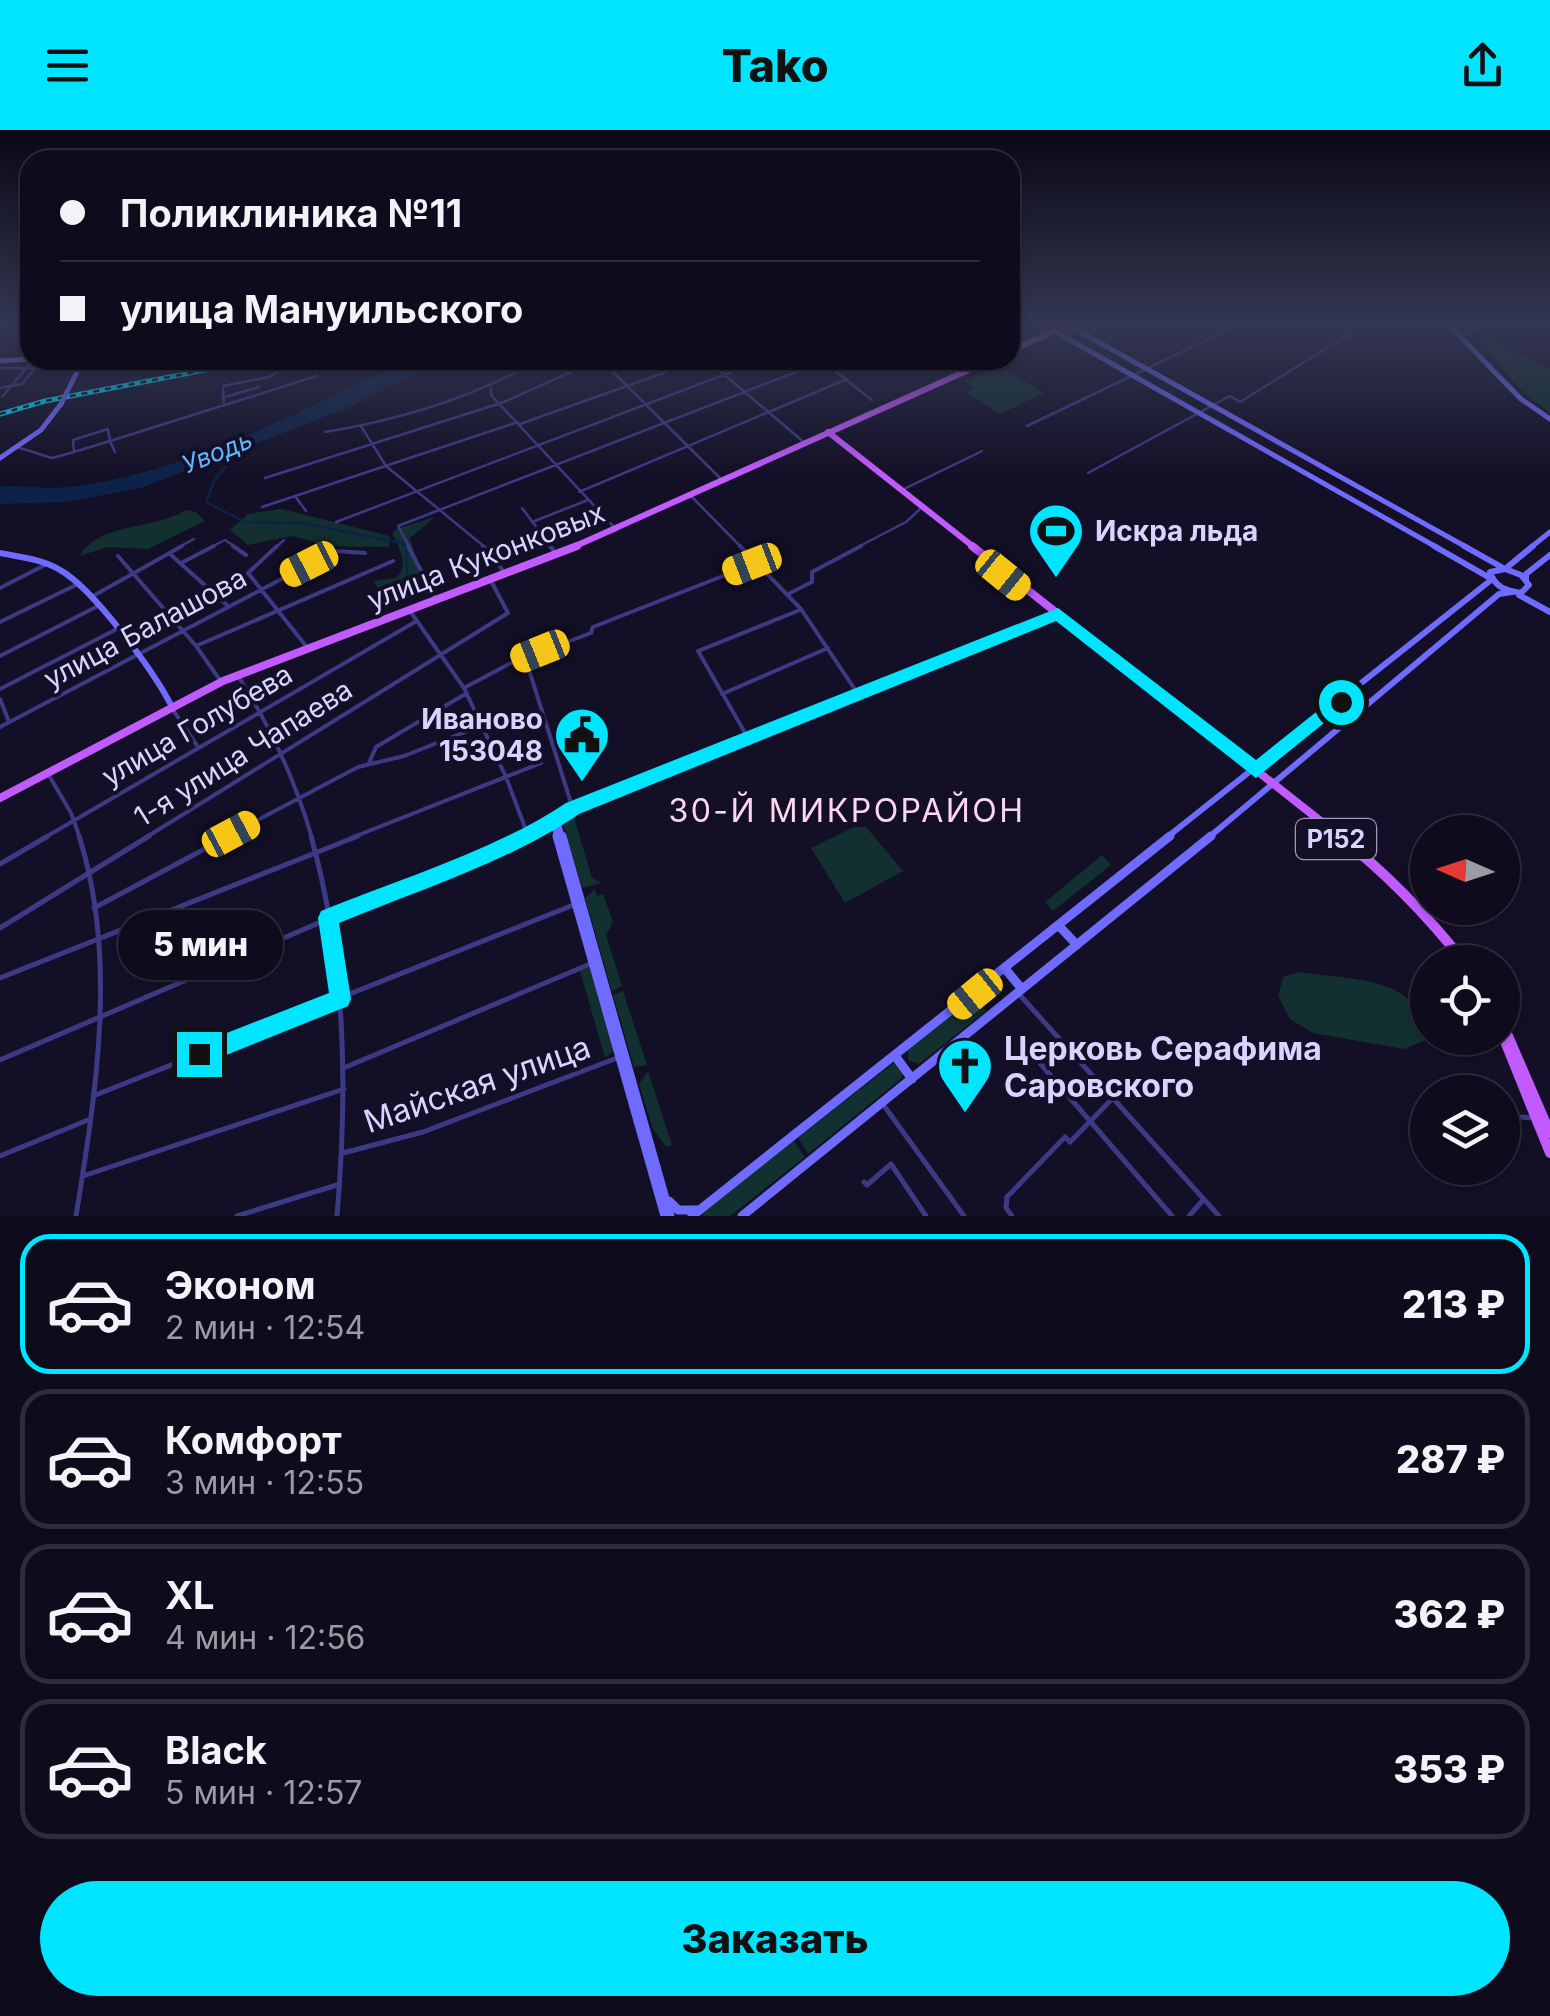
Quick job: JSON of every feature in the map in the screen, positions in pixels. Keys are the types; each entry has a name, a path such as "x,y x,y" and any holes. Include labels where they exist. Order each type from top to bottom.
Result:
{"main road":[{"path":"0,458 50,422 76,376"},
{"name":"улица Куконковых","path":"0,796 237,675 579,546 954,376"},
{"path":"1133,376 1513,593 1550,610"},
{"path":"1159,376 1528,585"},
{"path":"1499,376 1521,399 1550,418"},
{"name":"Р152","path":"827,433 1387,876 1446,945"},
{"name":"улица Куконковых","path":"690,495 805,443"},
{"name":"улица Куконковых","path":"46,771 220,680 616,529"},
{"path":"663,1196 678,1210 696,1213 736,1185 1255,772 1491,579 1492,571 1505,569 1550,532"},
{"path":"0,553 46,564 70,576 173,706"},
{"path":"1550,555 1526,574 1534,598 1550,610"},
{"path":"742,1216 1272,786 1498,595 1528,585"},
{"path":"668,1216 555,821 573,808 1056,615"},
{"path":"1341,702 1358,714"},
{"path":"1060,927 1077,945"},
{"path":"1006,970 1020,991"},
{"path":"1512,1055 1544,1119 1550,1154"},
{"path":"1516,1055 1550,1133"},
{"path":"896,1057 912,1079"}],"street":[{"path":"2,397 20,376"},
{"path":"0,388 22,384 29,376"},
{"path":"224,406 223,386 271,376"},
{"path":"17,447 52,458 317,376"},
{"path":"325,432 360,426 495,385 511,376"},
{"path":"265,478 501,403 564,376"},
{"path":"615,376 722,480"},
{"path":"262,507 657,376"},
{"path":"336,522 720,376"},
{"path":"726,376 805,443"},
{"path":"436,599 398,526 787,376"},
{"path":"842,376 872,400"},
{"path":"1028,426 1133,376"},
{"path":"1088,473 1230,396 1240,402 1283,376"},
{"path":"579,492 848,380"},
{"path":"495,385 490,393 616,529"},
{"path":"222,398 259,387"},
{"path":"360,426 386,466 486,551 505,574"},
{"path":"74,452 73,440 108,429 115,452"},
{"path":"901,491 982,451"},
{"path":"690,495 801,609 858,694"},
{"path":"295,496 306,511"},
{"path":"532,522 588,500"},
{"path":"522,508 556,554"},
{"path":"788,594 812,582 812,572 906,522 922,508"},
{"path":"89,599 194,539"},
{"path":"182,562 225,540 246,555"},
{"path":"284,540 248,573 306,646"},
{"name":"улица Балашова","path":"0,727 335,551 365,554"},
{"path":"457,564 486,551"},
{"path":"170,554 228,606"},
{"path":"118,556 196,646 220,680"},
{"path":"196,646 393,560"},
{"path":"369,763 376,748 509,664 756,563"},
{"path":"0,588 46,564"},
{"name":"1-я улица Чапаева","path":"0,928 508,613 491,581"},
{"path":"0,622 78,584"},
{"path":"0,656 96,607"},
{"path":"748,738 698,651 801,609"},
{"path":"410,611 465,690 506,776 527,833"},
{"name":"улица Голубева","path":"0,864 415,622"},
{"path":"0,689 115,630"},
{"path":"722,694 828,648"},
{"path":"530,673 573,808"},
{"path":"237,675 282,751 300,796 328,918 346,1067 338,1216"},
{"path":"0,699 9,722"},
{"path":"173,706 198,747"},
{"path":"94,908 369,763 404,756 483,725"},
{"path":"0,978 541,763"},
{"path":"46,771 74,820 88,872 98,939 93,1096 76,1216"},
{"path":"0,1060 555,821"},
{"path":"93,1096 578,903"},
{"path":"346,1067 595,961"},
{"path":"1020,991 1219,1216"},
{"path":"1026,1047 1172,1216"},
{"name":"Майская улица","path":"343,1154 423,1132 622,1056"},
{"path":"83,1176 345,1089"},
{"path":"1012,1216 1006,1208 1007,1197 1065,1137 1070,1142 1113,1098"},
{"path":"882,1103 964,1216"},
{"path":"1520,1116 1544,1119"},
{"path":"0,1156 90,1120"},
{"path":"864,1182 867,1185 891,1164 926,1216"},
{"path":"237,1216 340,1184"},
{"path":"1189,1216 1204,1199"}],"green space":[{"path":"977,376 1015,376 1044,393 1000,414 966,392 974,388 966,381"},
{"path":"1509,376 1550,376 1550,412 1529,397"},
{"path":"282,509 389,536 389,547 327,546 293,536 248,545 230,530 248,514"},
{"path":"186,510 196,512 205,521 148,549 107,547 80,556 88,545 112,532"},
{"path":"435,517 410,538 423,583 419,592 408,597 382,596 374,581 396,578 402,568 402,557 392,534 396,529"},
{"path":"572,811 592,878 601,883 582,888 563,824"},
{"path":"854,827 866,827 903,871 845,903 811,848"},
{"path":"1102,855 1111,865 1053,911 1045,902"},
{"path":"595,889 597,896 603,894 613,922 606,935 622,986 612,991 585,898"},
{"path":"592,966 615,1049 605,1058 580,971"},
{"path":"1299,972 1351,978 1400,993 1410,1000 1410,1047 1404,1049 1313,1033 1290,1019 1278,996 1283,977"},
{"path":"623,991 647,1065 634,1067 613,995"},
{"path":"974,996 986,1011 919,1064 908,1060 908,1049"},
{"path":"896,1061 904,1073 902,1078 808,1154 798,1138"},
{"path":"648,1071 672,1145 666,1147 653,1129 639,1084"},
{"path":"794,1141 805,1157 730,1216 703,1216 702,1211"}],"water":[{"name":"Уводь","path":"375,376 411,376 350,407 141,488 66,502 0,504 0,486 52,488 114,480 201,454"}],"waterway":[{"name":"Уводь","path":"225,457 228,463 214,481 206,502 245,522 302,523 406,544 408,589"}],"railway":[{"path":"0,414 45,401 176,376"}],"place":[{"name":"Искра льда","path":"1056,580"},
{"name":"Иваново 153048","path":"582,784"},
{"name":"Церковь Серафима Саровского","path":"965,1115"}],"district":[{"name":"30-Й МИКРОРАЙОН","path":"847,810"}],"route":[{"path":"199,1054 340,999 328,918 464,862 553,822 573,808 1058,614 1256,771 1341,702"}]}
